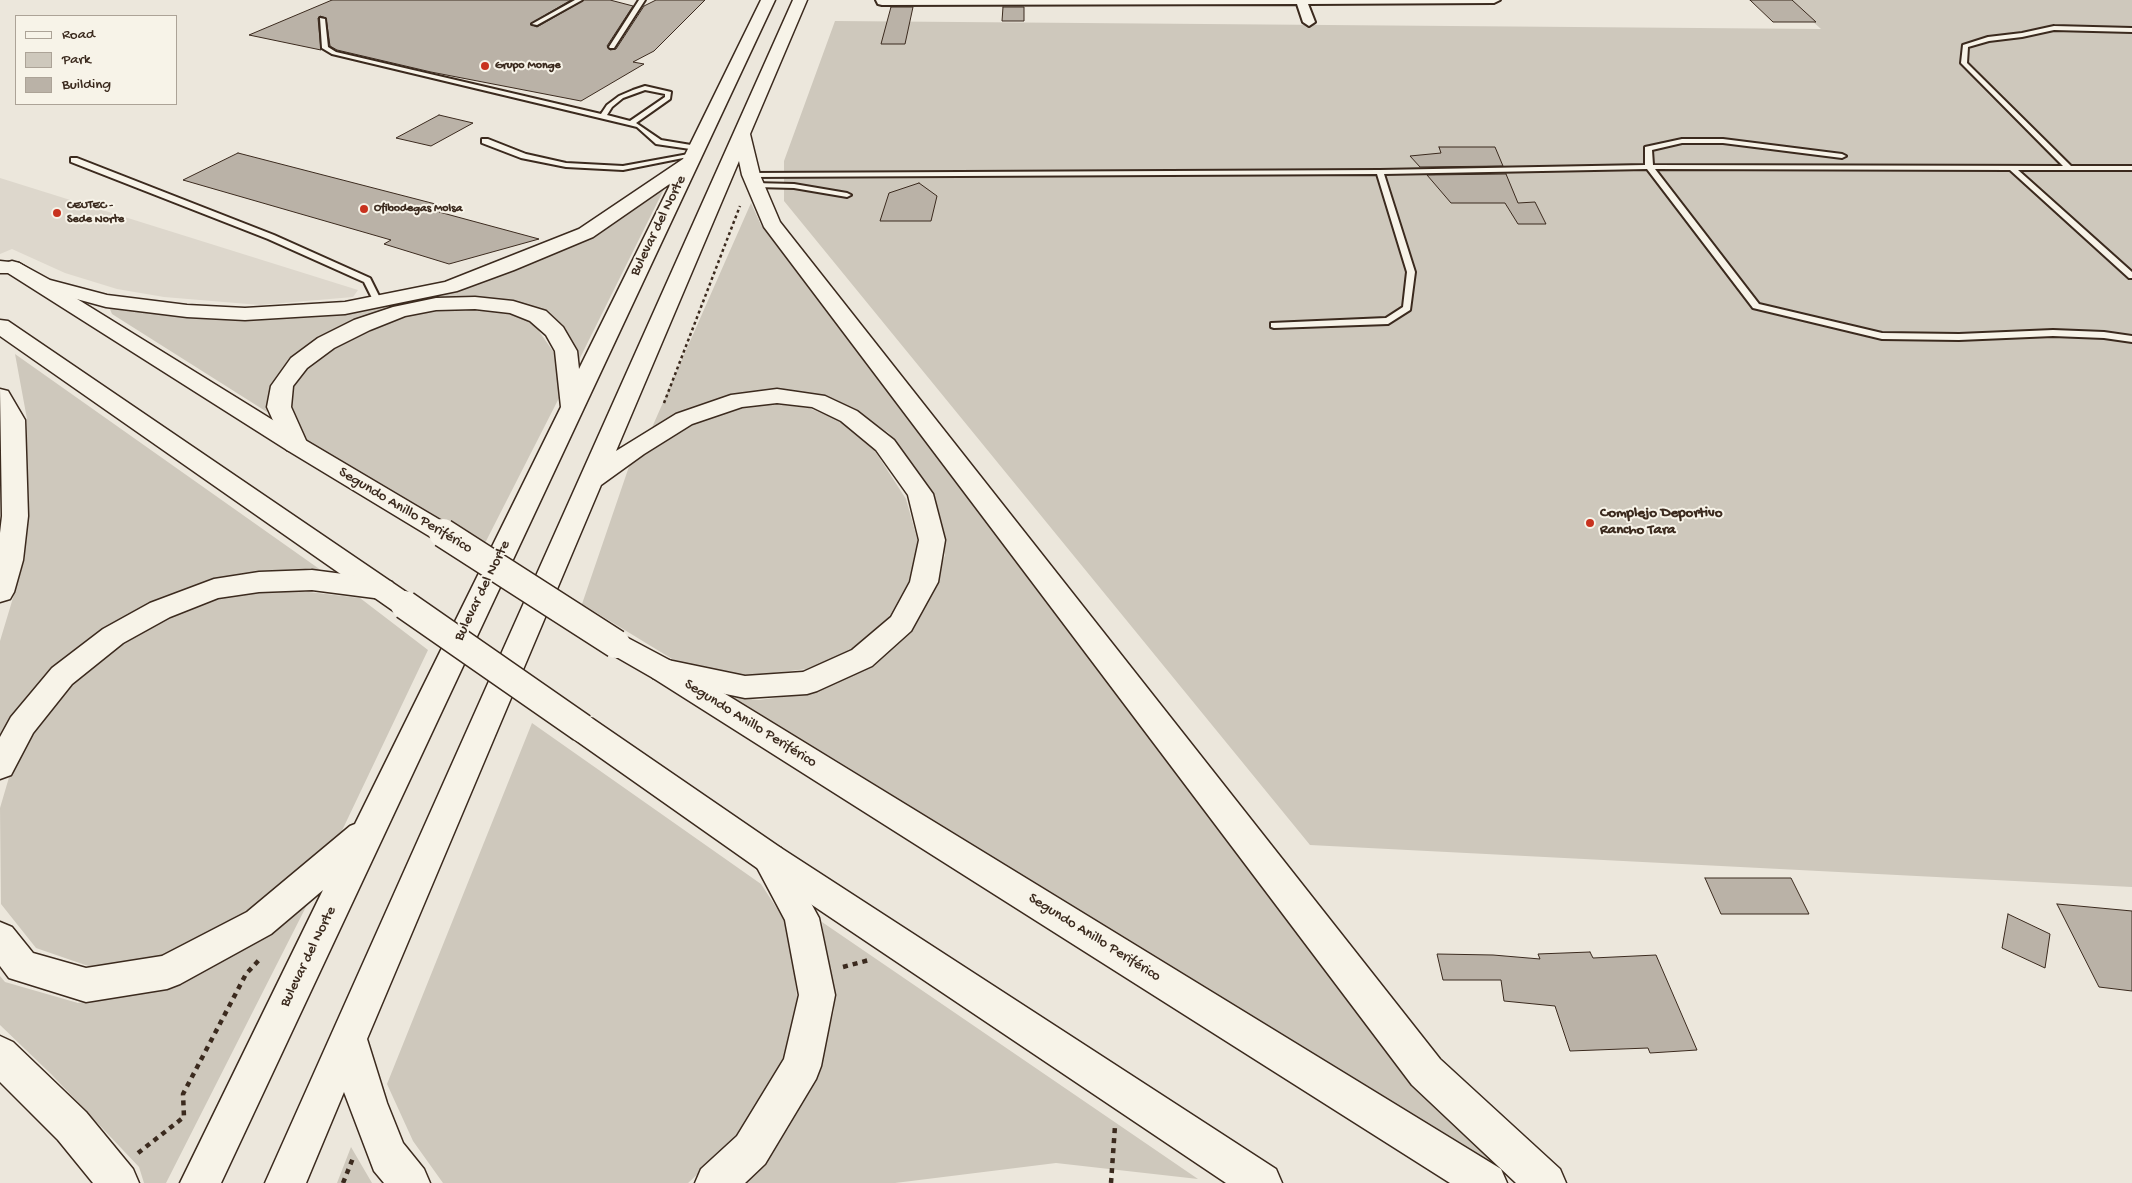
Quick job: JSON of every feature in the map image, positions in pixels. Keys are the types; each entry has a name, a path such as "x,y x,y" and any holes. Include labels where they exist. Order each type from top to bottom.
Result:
{"main road":[{"name":"Bulevar del Norte","path":"200,1183 768,0"},
{"path":"285,1183 800,0"},
{"path":"741,132 756,186 771,223 1426,1072 1546,1183"},
{"path":"6,267 43,284 106,300 187,311 246,314 345,308 450,287 507,266 586,232 694,155"},
{"name":"Segundo Anillo Periférico","path":"6,267 443,533 616,644 663,670 1487,1183"},
{"path":"296,445 279,407 282,386 299,363 326,343 362,325 400,311 436,304 475,303 513,307 538,316 555,332 566,351 572,406"},
{"path":"0,326 769,858 1262,1183"},
{"path":"0,396 13,420 15,516 10,560 0,592"},
{"path":"592,480 635,449 684,419 739,400 776,396 817,401 849,416 885,445 920,494 932,540 924,582 901,624 862,658 807,683 745,687 663,670"},
{"path":"0,766 22,725 62,676 113,636 160,610 214,589 259,582 312,580 394,597"},
{"path":"0,938 22,966 86,985 167,972 259,923 369,831"},
{"path":"715,1183 751,1150 802,1066 817,995 802,918 769,858"},
{"path":"348,1039 368,1104 388,1157 410,1183"},
{"path":"0,1055 72,1126 115,1178"}],"street":[{"path":"1301,0 1309,22"},
{"path":"882,1 1494,0"}],"lane":[{"path":"535,24 579,0"},
{"path":"612,47 642,0"},
{"path":"322,19 325,48 334,53 631,123 639,126 659,142 694,155"},
{"path":"2070,168 1964,63 1965,46 1988,39 2054,28 2132,30"},
{"path":"603,117 609,106 621,97 635,91 645,88 669,93 668,98 658,106 631,123"},
{"path":"485,141 524,156 566,165 622,168 694,155"},
{"path":"1842,156 1723,141 1682,141 1648,149 1649,167 1756,306 1882,336 1960,337 2053,333 2104,335 2132,339"},
{"path":"74,160 270,237 367,280 378,302"},
{"path":"756,186 1649,167 2132,168"},
{"path":"2013,169 2132,276"},
{"path":"1274,326 1388,321 1407,308 1411,272 1380,172"},
{"path":"756,186 794,186 847,195"}],"path":[{"path":"684,419 664,403 741,203 756,186"},
{"path":"115,1178 184,1116 183,1094 246,974 276,942 259,923"}],"shaded area":[{"name":"CEUTEC - Sede Norte","path":"0,178 358,290 353,297 260,305 164,297 117,289 65,273 12,249 0,254"}],"green space":[{"name":"Complejo Deportivo Rancho Tara","path":"1789,0 2132,0 2132,887 1310,845 784,201 784,161 835,21 1821,29"},
{"path":"667,183 577,364 565,328 536,308 494,299 441,299 333,333 267,412 112,314 109,307 226,319 354,312 464,287 601,230"},
{"path":"751,203 761,225 918,429 1506,1179 836,760 725,696 759,700 806,694 865,670 902,639 927,603 945,555 932,491 889,433 835,399 783,390 722,399 650,432"},
{"path":"472,308 504,311 526,319 538,330 555,354 559,398 483,547 304,439 290,401 294,380 307,365 340,341 404,315 431,309"},
{"path":"15,354 325,573 164,598 0,741 0,641 25,558 27,419"},
{"path":"775,404 809,408 840,421 875,451 906,499 918,542 909,581 888,619 850,652 806,669 749,676 682,665 582,604 635,449 684,426 741,407"},
{"path":"300,591 360,598 428,650 338,839 250,915 174,954 94,968 36,948 1,904 0,808 10,774 40,722 75,677 122,640 168,616 214,597 249,592"},
{"path":"532,723 761,884 789,927 797,997 788,1061 738,1137 688,1183 443,1183 413,1141 387,1084"},
{"path":"314,891 166,1183 144,1183 139,1167 51,1074 0,1025 0,976 5,982 78,1003 174,983"},
{"path":"822,922 1198,1179 1056,1163 895,1183 738,1183 788,1129 821,1063 834,1010"},
{"path":"351,1147 372,1183 337,1183"}],"building":[{"path":"332,0 571,0 530,24 537,27 584,0 610,0 633,6 607,46 610,50 616,49 644,6 656,0 705,0 654,51 633,62 644,64 581,101 431,72 337,50 330,46 326,18 320,16 318,18 321,50 249,35"},
{"path":"1750,0 1792,0 1816,22 1773,22"},
{"path":"891,7 913,7 905,44 881,44"},
{"path":"1003,7 1024,7 1024,21 1002,21"},
{"path":"439,115 473,123 431,146 396,138"},
{"path":"1439,147 1495,147 1503,166 1420,167 1410,156 1441,153"},
{"name":"Ofibodegas Molsa","path":"238,153 447,207 439,212 539,239 449,264 384,244 391,240 183,180"},
{"path":"1506,174 1518,203 1535,202 1546,224 1518,224 1505,203 1451,203 1427,175"},
{"path":"919,183 937,196 931,221 880,221 889,193"},
{"path":"1705,878 1791,878 1809,914 1721,914"},
{"path":"2057,904 2132,911 2132,991 2099,987"},
{"path":"2008,914 2050,934 2045,968 2002,948"},
{"path":"1590,952 1593,958 1656,955 1697,1050 1650,1053 1648,1048 1570,1051 1555,1006 1504,1001 1501,980 1443,980 1437,954 1493,955 1540,959 1538,954"}],"place":[{"name":"Grupo Monge","path":"485,66"},
{"name":"Ofibodegas Molsa","path":"364,209"},
{"name":"CEUTEC - Sede Norte","path":"57,213"},
{"name":"Complejo Deportivo Rancho Tara","path":"1590,523"}]}
